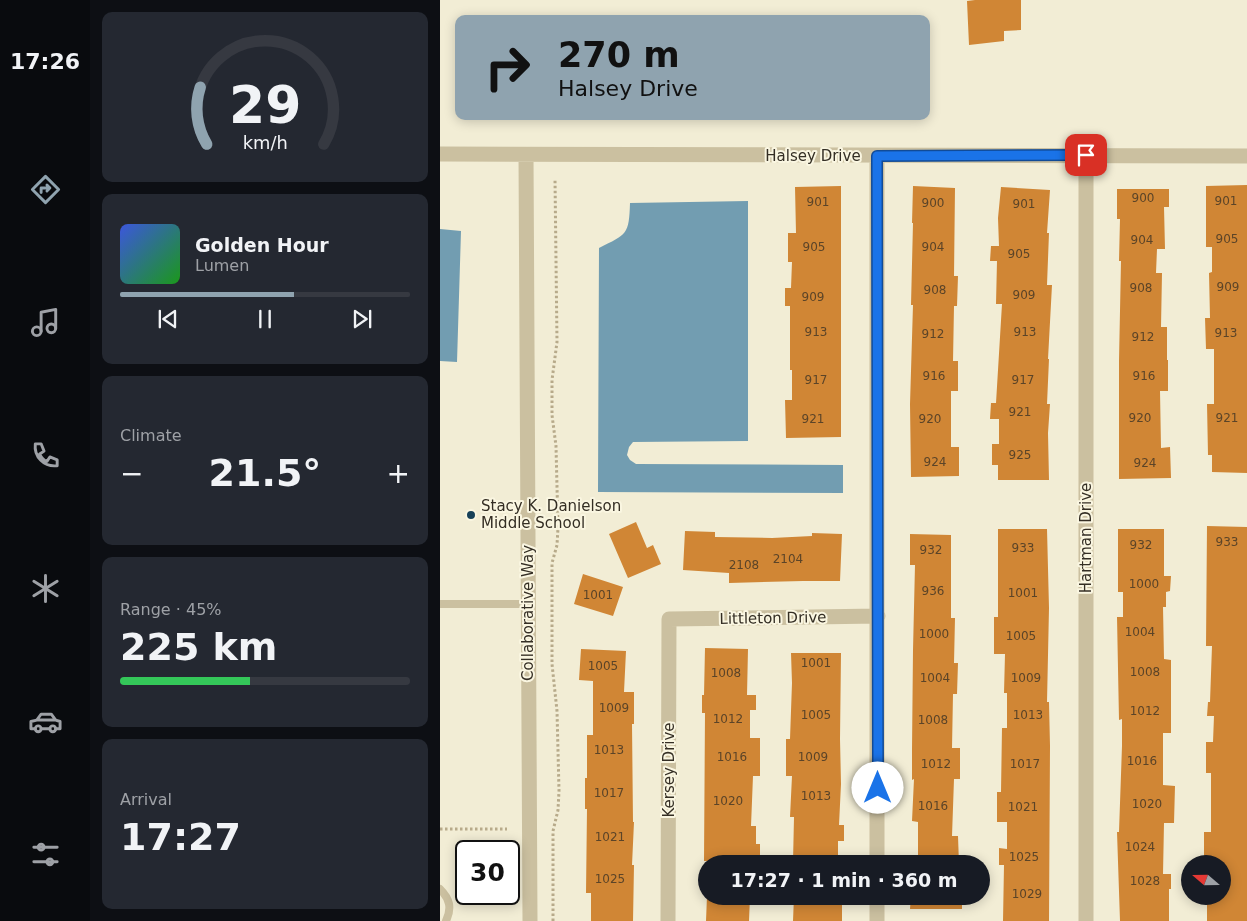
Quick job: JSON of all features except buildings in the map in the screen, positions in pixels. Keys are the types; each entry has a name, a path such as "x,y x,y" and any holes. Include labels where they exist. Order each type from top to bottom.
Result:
{"street":[{"name":"Halsey Drive","path":"440,154 1247,156"},
{"name":"Collaborative Way","path":"526,155 530,921"},
{"name":"Hartman Drive","path":"1086,155 1086,921"},
{"path":"877,156 877,855"},
{"name":"Littleton Drive","path":"669,619 878,616"},
{"name":"Kersey Drive","path":"668,921 669,619"},
{"path":"877,905 877,921"}],"lane":[{"path":"440,604 528,604"},
{"path":"440,889 448,897 450,912 446,921"}],"path":[{"path":"553,921 553,831 558,810 559,791 557,711 552,676 552,563 557,545 558,528 556,446 552,406 552,380 557,342 555,179"},
{"path":"440,829 506,829"}],"water":[{"path":"748,201 748,441 633,442 629,447 627,455 636,464 843,465 843,493 598,492 599,248 616,240 625,232 629,222 630,203"},
{"path":"440,229 461,231 457,362 440,361"}],"place":[{"name":"Stacy K. Danielson Middle School","path":"471,515"}],"route":[{"path":"878,788 877,156 1086,155"}]}
